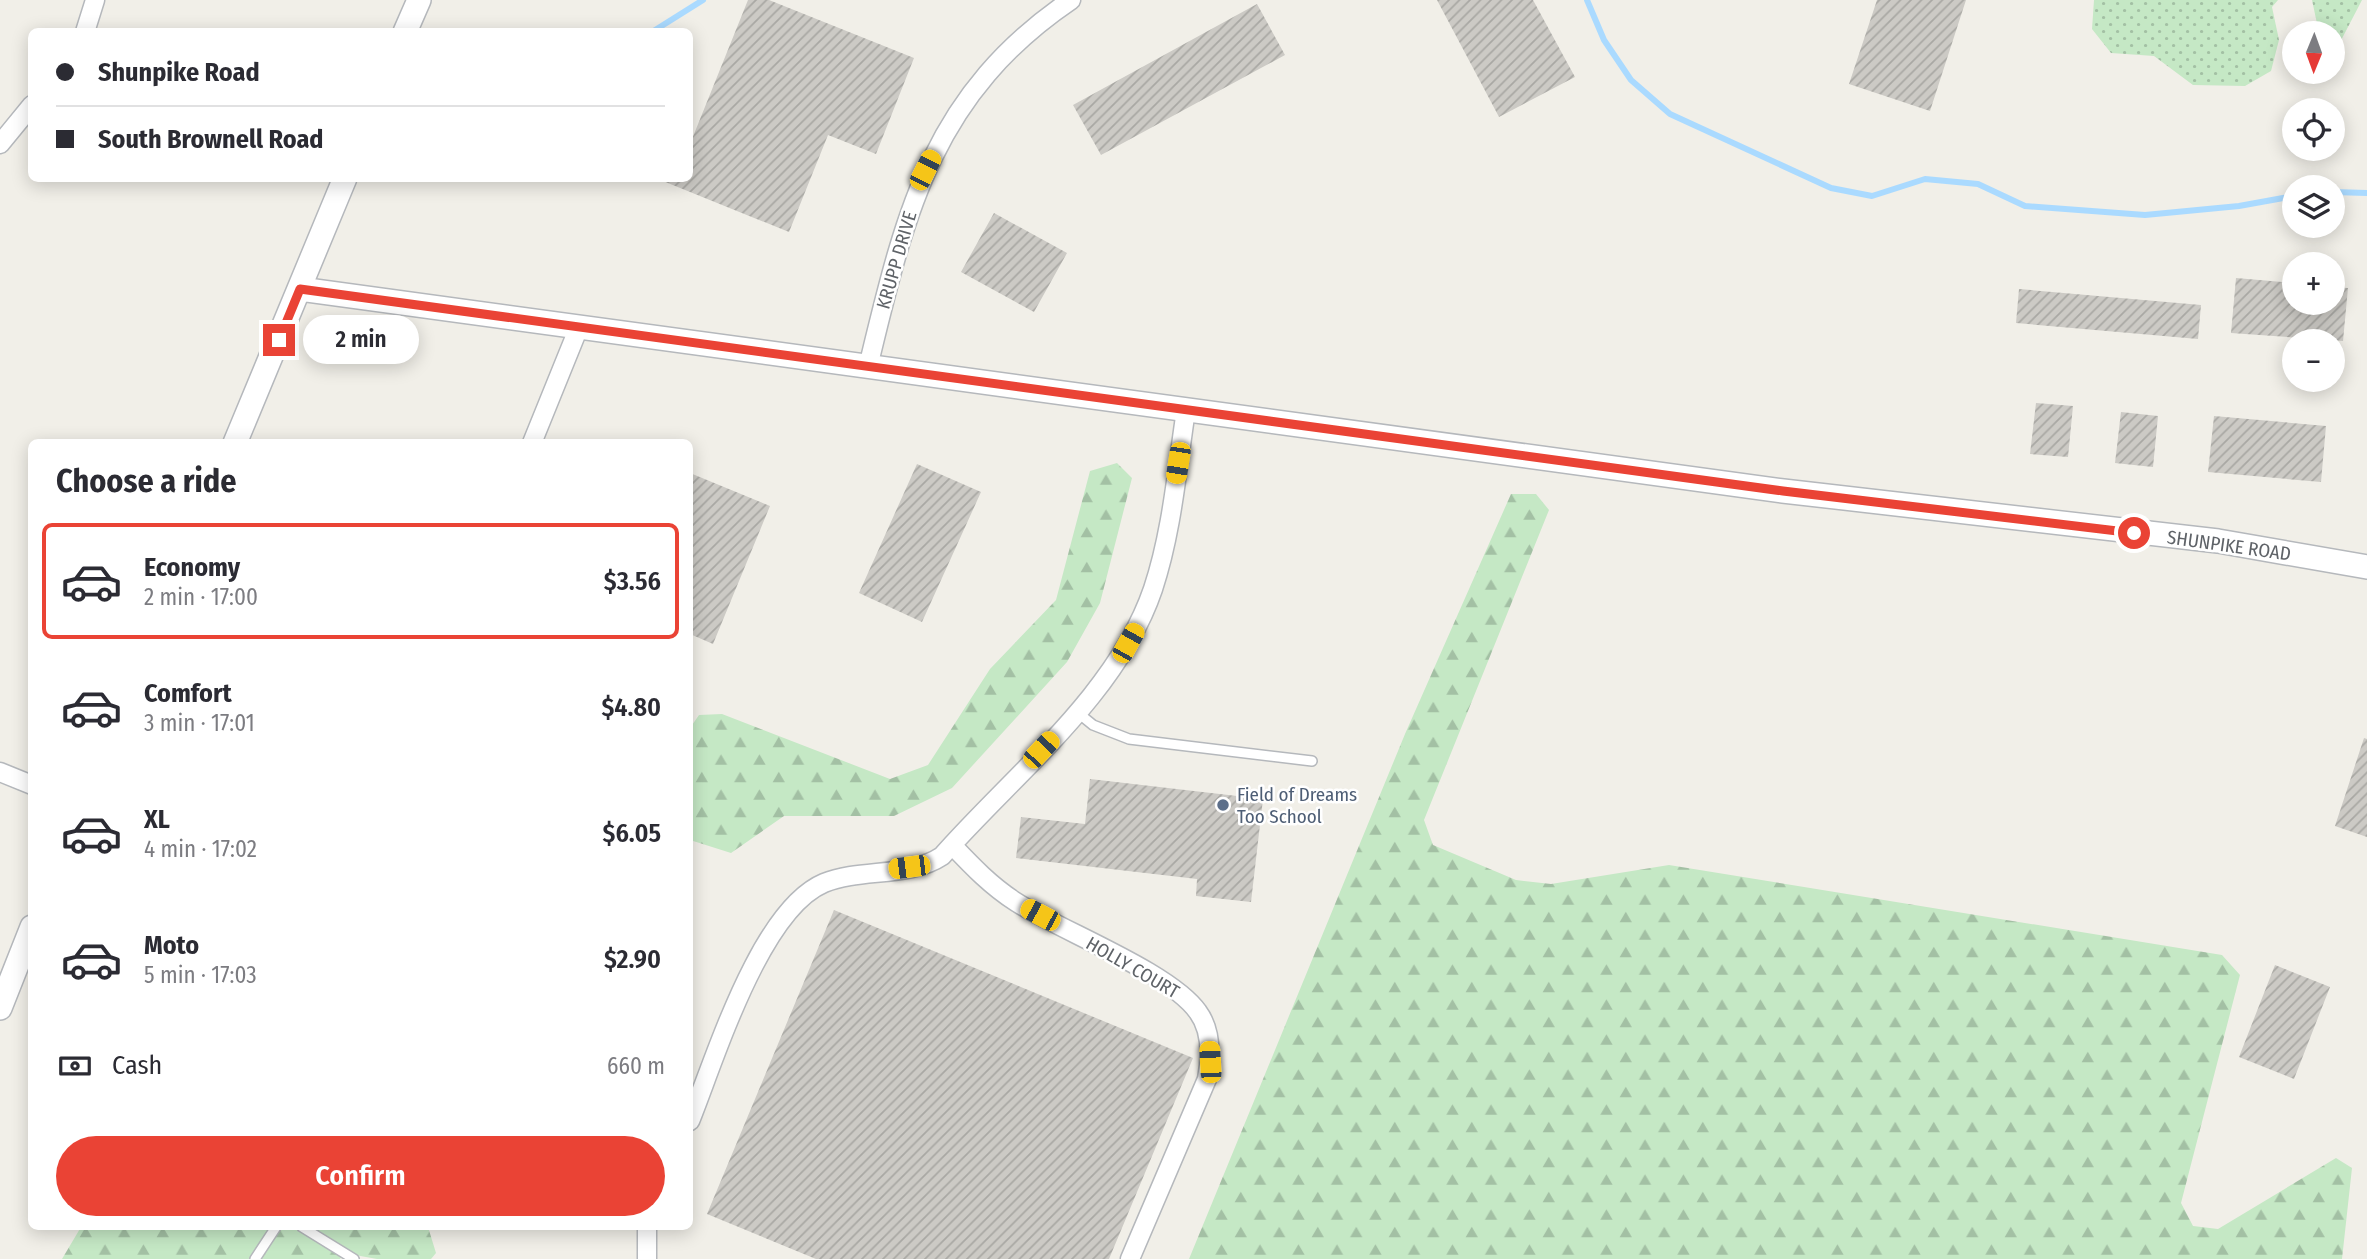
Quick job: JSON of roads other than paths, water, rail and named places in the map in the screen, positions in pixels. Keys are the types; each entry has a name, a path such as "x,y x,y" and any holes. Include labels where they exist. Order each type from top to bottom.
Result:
{"street":[{"path":"86,28 95,0"},
{"path":"407,28 419,0"},
{"name":"KRUPP DRIVE","path":"868,367 901,233 934,152 988,75 1034,28 1071,0"},
{"path":"0,144 28,110"},
{"path":"237,439 343,182"},
{"name":"SHUNPIKE ROAD","path":"300,289 1874,502 2218,541 2367,567"},
{"path":"534,439 579,327"},
{"path":"693,1114 762,949 795,902 808,891 841,877 930,864 952,845 1077,712 1120,658 1152,591 1170,516 1186,410"},
{"path":"0,772 28,783"},
{"name":"HOLLY COURT","path":"952,845 981,876 1017,903 1171,986 1199,1012 1206,1028 1210,1062 1206,1079 1130,1259"},
{"path":"0,1008 28,937"},
{"path":"647,1230 647,1259"}],"lane":[{"path":"1077,712 1093,725 1129,739 1312,761"},
{"path":"255,1259 274,1230"},
{"path":"307,1230 354,1259"}],"waterway":[{"path":"658,28 703,0"},
{"path":"1587,0 1604,40 1631,80 1670,114 1831,188 1872,196 1925,179 1978,184 2025,206 2145,215 2239,206 2282,198"},
{"path":"2345,192 2367,193"}],"place":[{"name":"Field of Dreams Too School","path":"1223,805"}]}
